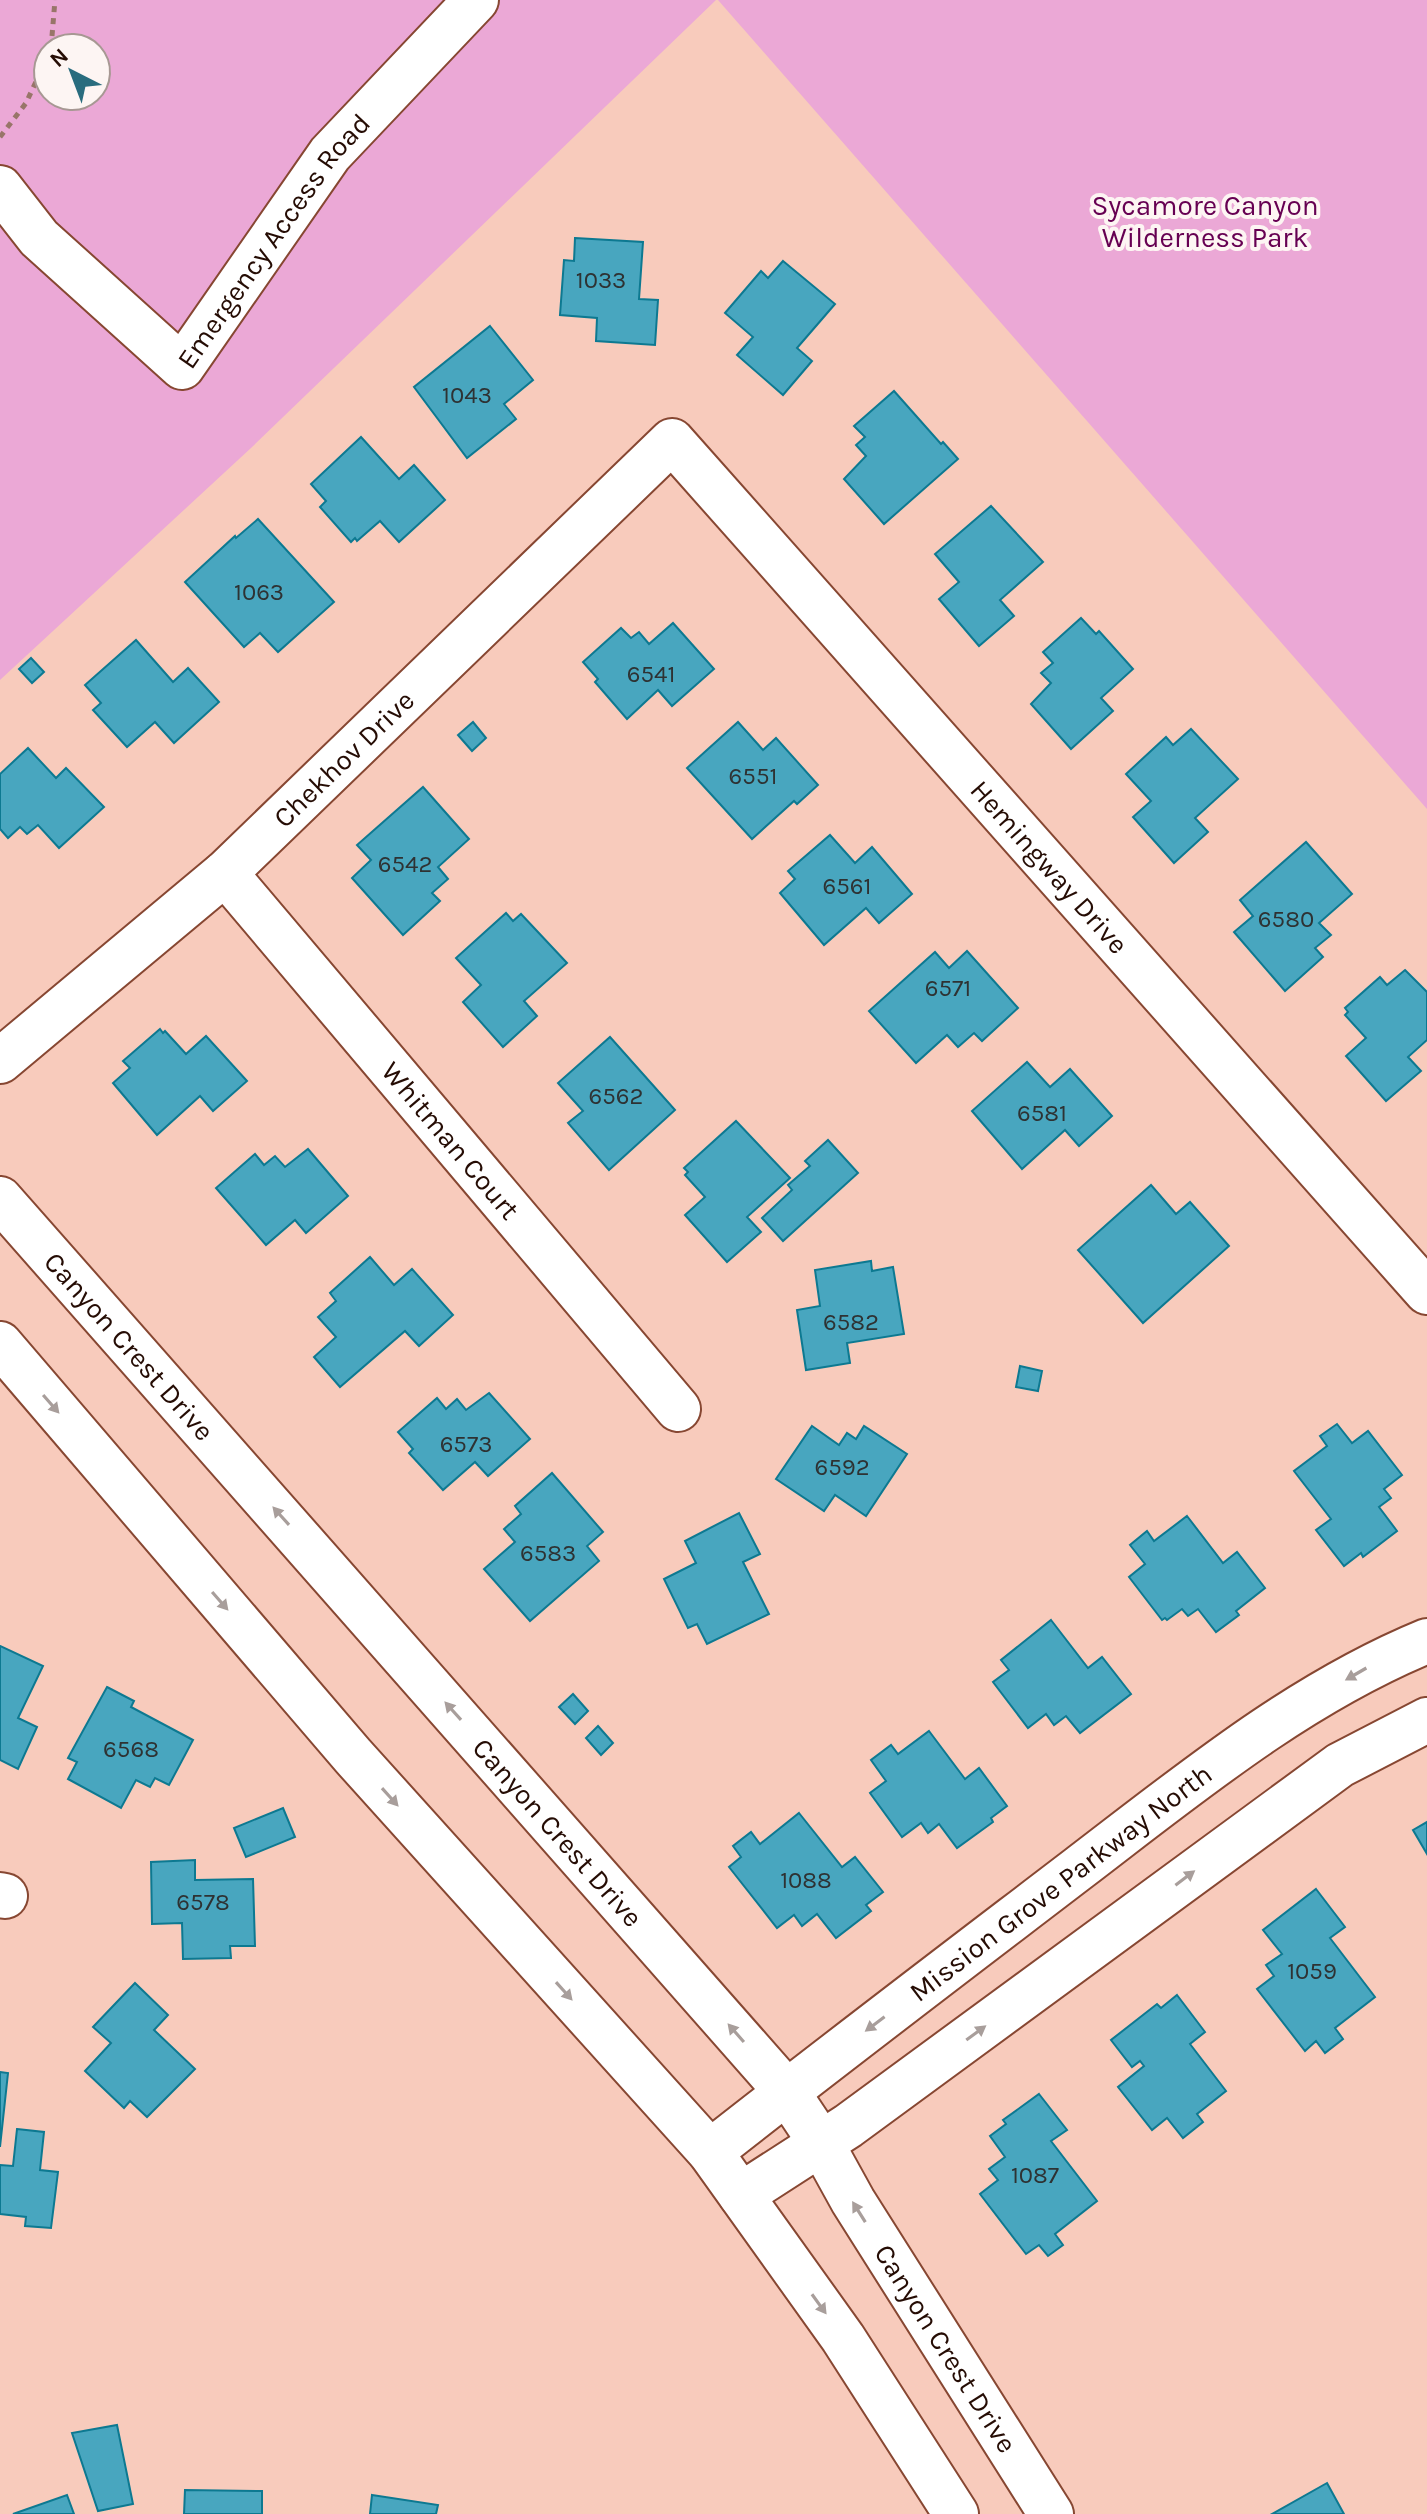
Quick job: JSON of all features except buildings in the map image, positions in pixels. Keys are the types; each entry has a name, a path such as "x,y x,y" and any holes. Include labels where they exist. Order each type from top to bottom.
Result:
{"street":[{"name":"Emergency Access Road","path":"0,188 39,238 182,367 330,154 476,0"},
{"name":"Chekhov Drive","path":"0,1061 225,873 672,441"},
{"name":"Hemingway Drive","path":"672,441 1427,1292"},
{"name":"Whitman Court","path":"225,873 678,1409"},
{"name":"Canyon Crest Drive","path":"0,1199 787,2092 1051,2514"},
{"path":"0,1344 353,1756 710,2152 843,2338 956,2514"},
{"name":"Mission Grove Parkway North","path":"710,2152 1223,1759 1311,1699 1378,1661 1427,1641"},
{"path":"741,2195 821,2143 1042,1986 1340,1765 1427,1720"}],"path":[{"path":"52,32 55,0"},
{"path":"0,137 32,90"}],"green space":[{"path":"0,0 716,0 251,448 0,680"},
{"name":"Sycamore Canyon Wilderness Park","path":"718,0 1427,0 1427,809"}]}
